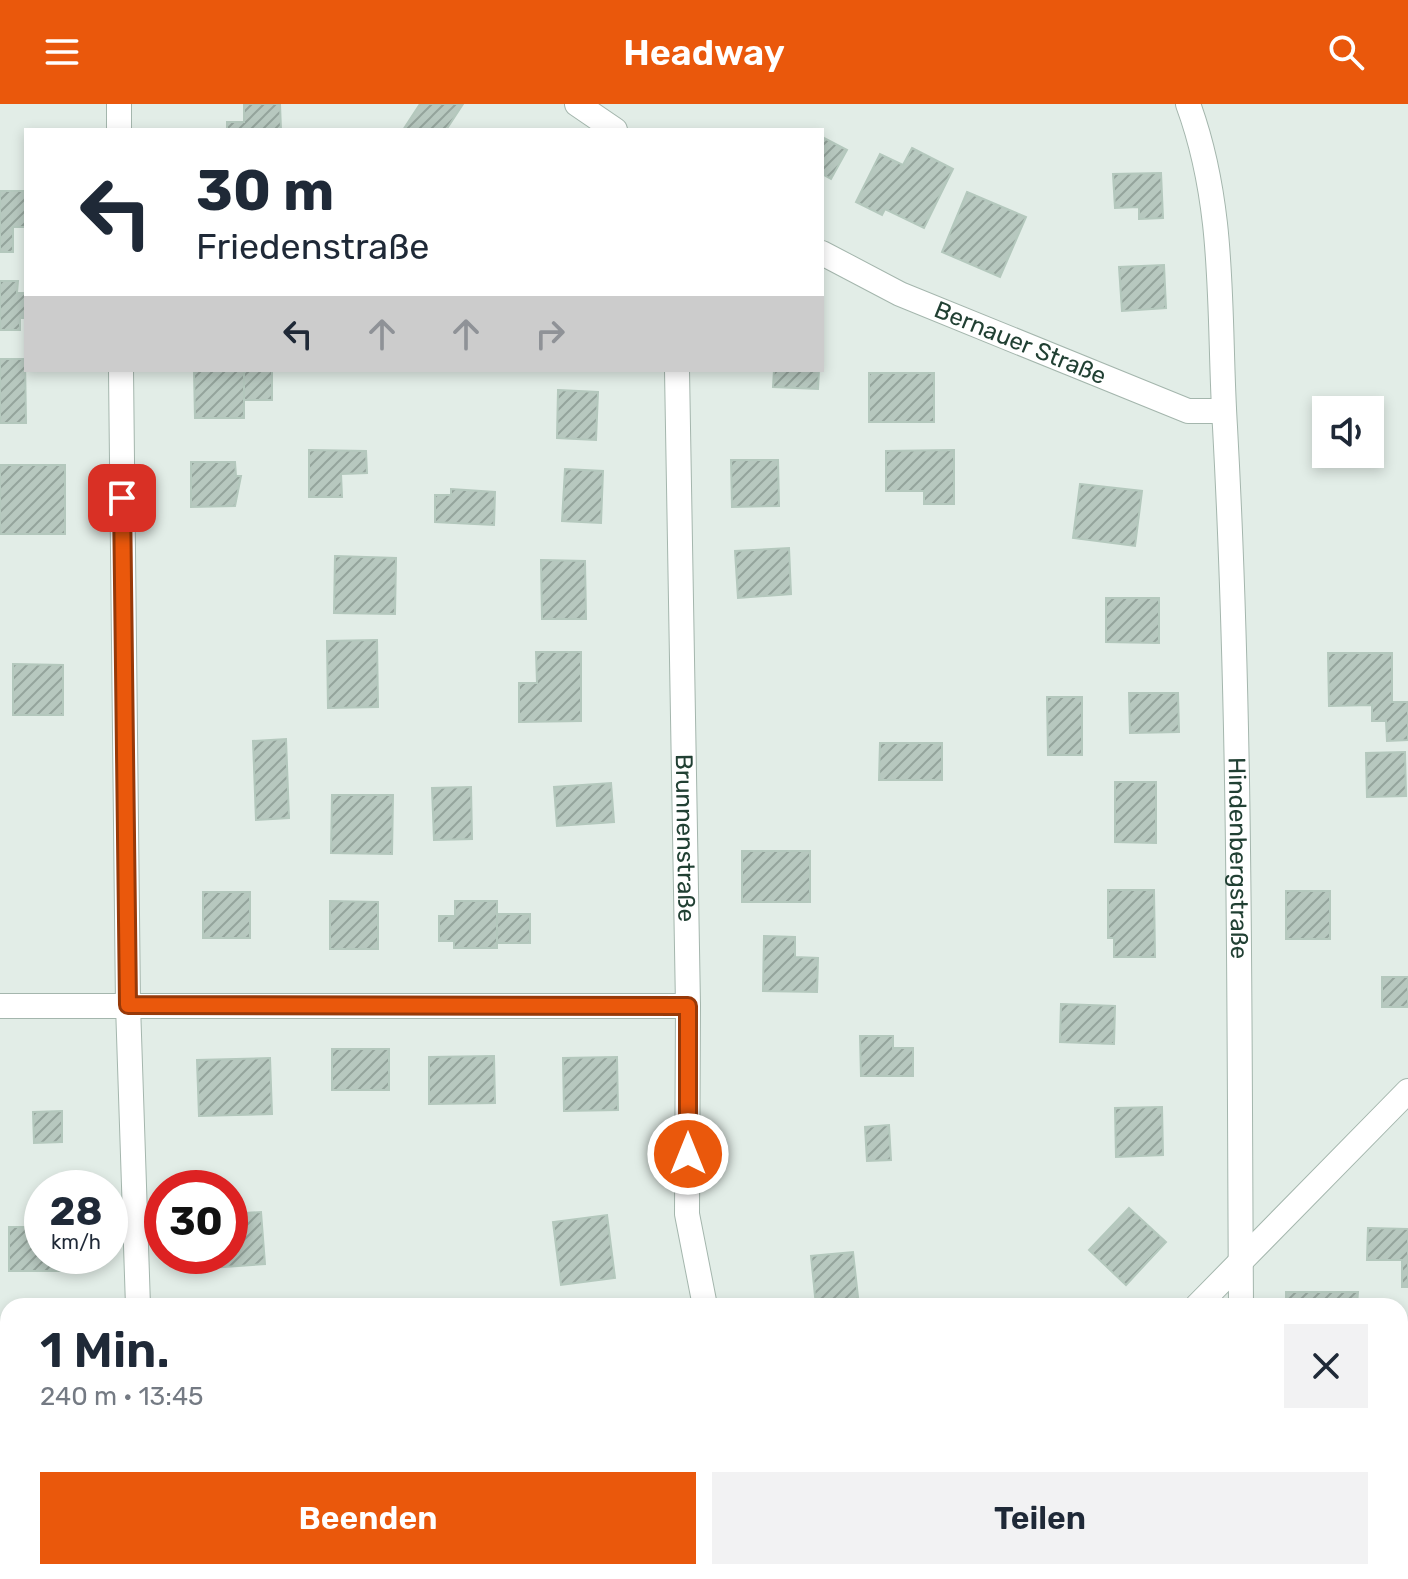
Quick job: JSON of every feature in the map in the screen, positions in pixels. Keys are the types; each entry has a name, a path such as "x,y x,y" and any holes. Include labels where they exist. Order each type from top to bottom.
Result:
{"street":[{"path":"119,104 119,128"},
{"path":"577,104 612,128"},
{"name":"Hindenbergstraße","path":"1188,104 1205,150 1218,232 1233,581 1241,1298"},
{"name":"Bernauer Straße","path":"824,254 900,294 1188,411 1224,411"},
{"path":"121,372 128,1005 138,1298"},
{"name":"Brunnenstraße","path":"677,372 688,1006 687,1214 703,1298"},
{"path":"0,1006 688,1006"},
{"path":"1204,1298 1408,1091"}],"building":[{"path":"244,104 280,104 281,128 227,128 227,122 244,122"},
{"path":"420,104 463,104 447,128 404,128"},
{"path":"824,138 847,150 831,179 824,175"},
{"path":"912,148 953,169 924,228 885,209 882,215 856,202 880,154 903,165"},
{"path":"1161,173 1163,218 1139,219 1139,207 1115,208 1113,174"},
{"path":"0,191 24,191 24,227 13,227 13,252 0,252"},
{"path":"967,192 1026,217 1000,277 942,252"},
{"path":"1164,265 1166,308 1122,311 1119,267"},
{"path":"0,281 18,281 17,293 24,293 24,318 20,318 20,330 0,330"},
{"path":"0,359 24,359 26,423 0,423"},
{"path":"194,372 244,372 244,418 195,418"},
{"path":"244,372 272,372 272,400 244,400"},
{"path":"774,372 819,372 818,389 773,387"},
{"path":"869,373 934,373 934,422 869,422"},
{"path":"558,390 598,392 596,440 557,438"},
{"path":"309,450 366,451 367,473 341,474 342,497 309,497"},
{"path":"954,450 954,504 924,504 924,491 886,491 886,451"},
{"path":"731,460 778,460 779,506 732,507"},
{"path":"191,462 235,462 236,476 241,476 235,506 191,507"},
{"path":"0,465 65,465 65,534 0,534"},
{"path":"565,469 603,471 601,523 562,521"},
{"path":"1080,484 1142,491 1135,546 1073,538"},
{"path":"451,489 495,492 494,525 435,522 435,495 451,495"},
{"path":"789,548 791,594 738,598 735,551"},
{"path":"335,556 396,558 395,614 334,613"},
{"path":"541,560 585,561 586,619 542,619"},
{"path":"1106,598 1159,598 1159,643 1106,642"},
{"path":"377,640 378,707 328,708 327,641"},
{"path":"536,652 581,652 581,721 519,722 519,683 537,683"},
{"path":"1328,653 1392,653 1392,702 1408,702 1408,740 1387,741 1386,721 1372,721 1372,705 1329,706"},
{"path":"13,664 63,665 63,715 13,715"},
{"path":"1129,693 1178,693 1179,732 1130,733"},
{"path":"1047,697 1082,697 1082,755 1048,755"},
{"path":"286,739 289,818 256,820 253,741"},
{"path":"880,743 942,743 942,780 879,780"},
{"path":"1405,752 1406,796 1367,797 1366,753"},
{"path":"1115,782 1156,782 1156,843 1115,842"},
{"path":"611,783 614,822 557,826 554,787"},
{"path":"471,787 472,839 434,840 432,788"},
{"path":"332,795 393,795 392,854 331,853"},
{"path":"742,851 810,851 810,902 742,902"},
{"path":"1108,890 1154,890 1155,957 1114,957 1114,938 1108,938"},
{"path":"1286,891 1330,891 1330,939 1286,939"},
{"path":"203,892 250,892 250,938 203,938"},
{"path":"330,901 378,902 378,949 330,949"},
{"path":"455,901 497,901 497,948 454,948 454,941 439,941 439,916 455,916"},
{"path":"497,914 530,914 530,943 497,943"},
{"path":"764,936 795,937 795,957 818,958 817,992 763,991"},
{"path":"1382,977 1408,977 1408,1007 1382,1007"},
{"path":"1061,1004 1115,1006 1114,1044 1060,1042"},
{"path":"860,1036 893,1036 893,1048 913,1048 913,1076 861,1076"},
{"path":"332,1049 389,1049 389,1090 332,1090"},
{"path":"494,1056 495,1103 429,1104 429,1057"},
{"path":"617,1057 618,1110 564,1111 563,1058"},
{"path":"270,1058 272,1114 199,1116 197,1060"},
{"path":"1162,1107 1163,1155 1116,1157 1115,1108"},
{"path":"62,1111 62,1142 34,1143 33,1112"},
{"path":"889,1125 891,1160 867,1161 865,1127"},
{"path":"1129,1208 1166,1242 1126,1285 1089,1250"},
{"path":"261,1212 265,1264 248,1265 248,1213"},
{"path":"607,1215 615,1278 561,1285 553,1222"},
{"path":"9,1227 24,1227 24,1271 9,1271"},
{"path":"1368,1228 1408,1229 1408,1287 1402,1287 1402,1260 1367,1260"},
{"path":"853,1252 858,1298 815,1298 811,1256"},
{"path":"1286,1292 1358,1292 1358,1298 1286,1298"}],"route":[{"path":"122,498 128,1005 688,1006 688,1154"}]}
